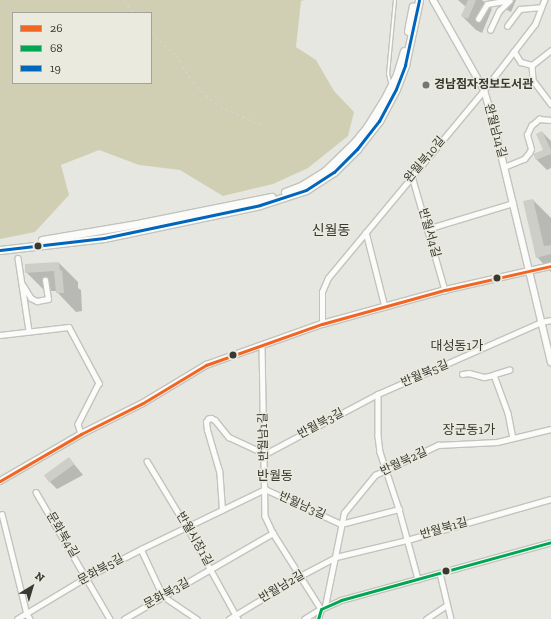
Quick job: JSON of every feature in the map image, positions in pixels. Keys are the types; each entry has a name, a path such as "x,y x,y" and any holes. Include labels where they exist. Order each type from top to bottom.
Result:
{"main road":[{"path":"0,248 142,223 201,210 244,204 283,193 315,178 345,154 367,127 391,85 405,48 415,0"},
{"path":"0,248 104,238 260,205 306,190 334,172 357,149 379,121 396,89 405,65 420,0"},
{"name":"완월남14길","path":"433,0 484,90 551,362"},
{"path":"0,481 81,434 143,403 206,365 322,324 445,290 530,272 551,266"}],"street":[{"path":"478,19 488,4 509,0"},
{"path":"490,30 499,11 509,0"},
{"name":"완월북10길","path":"322,324 322,292 328,278 484,90 535,24 544,0"},
{"path":"508,26 520,9 541,6"},
{"path":"532,65 551,50"},
{"path":"514,51 521,62 532,65"},
{"path":"532,65 533,80 551,104"},
{"path":"504,167 524,159 529,153 531,149 527,135 531,126 539,119 551,120"},
{"name":"반월서4길","path":"412,176 445,290"},
{"path":"427,229 513,204"},
{"path":"366,232 385,307"},
{"path":"18,258 29,331"},
{"path":"22,284 31,298 37,301 48,299 45,280"},
{"name":"반월북5길","path":"378,394 541,322 551,320"},
{"path":"0,335 69,327 98,383 78,424 81,434"},
{"name":"반월남1길","path":"262,345 265,516 273,533 300,576 323,608"},
{"path":"462,374 484,377 510,370"},
{"path":"494,375 508,413 513,438"},
{"path":"378,394 378,436 380,452 399,508 418,579"},
{"name":"반월북3길","path":"264,454 378,394"},
{"path":"222,510 219,471 207,430 206,422 208,419 211,418 215,420 229,437 264,454"},
{"name":"반월북2길","path":"318,619 323,608 336,557 344,513 375,475 427,452 438,445 497,442 551,429"},
{"name":"반월시장1길","path":"147,461 187,527 237,617"},
{"name":"반월남3길","path":"187,527 265,490 341,524 399,508"},
{"name":"문화북4길","path":"36,492 87,577 110,619"},
{"name":"반월북1길","path":"336,557 407,540 551,499"},
{"path":"2,514 27,614 30,619"},
{"name":"문화북5길","path":"17,619 87,577 187,527"},
{"name":"문화북3길","path":"124,619 273,533"},
{"path":"305,619 323,608 341,600 551,542"},
{"path":"141,549 163,596 197,619"},
{"name":"반월남2길","path":"229,619 237,617 300,576 336,557"},
{"path":"440,573 451,619"},
{"path":"426,619 447,605"}],"lane":[{"path":"391,85 388,74 395,0"}],"path":[{"path":"124,0 133,12"},
{"path":"152,33 176,55 193,82 204,93 220,106 263,126"}],"shaded area":[{"path":"0,0 304,0 301,1 296,47 316,60 334,91 354,112 348,136 308,168 273,184 223,196 180,170 139,165 99,150 61,165 69,195 35,232 0,239"}],"building":[{"path":"468,0 476,0 468,19 461,16"},
{"path":"542,131 551,150 551,154 536,160 533,154 543,150 536,134"},
{"path":"533,199 544,246 551,245 551,254 536,258 523,201"},
{"path":"59,262 60,271 62,270 64,293 56,293 54,271 25,273 25,264"},
{"path":"69,457 74,464 49,483 44,475"}],"transit line":[{"name":"19","path":"0,250 104,238 260,205 306,190 334,172 357,149 379,121 396,89 405,65 419,0"},
{"name":"26","path":"0,481 81,434 143,403 206,365 322,324 445,290 551,266"},
{"name":"68","path":"318,619 321,609 341,600 551,542"}],"place":[{"name":"경남점자정보도서관","path":"426,85"}],"district":[{"name":"신월동","path":"331,231"},
{"name":"대성동1가","path":"457,346"},
{"name":"장군동1가","path":"469,430"},
{"name":"반월동","path":"275,476"}]}
